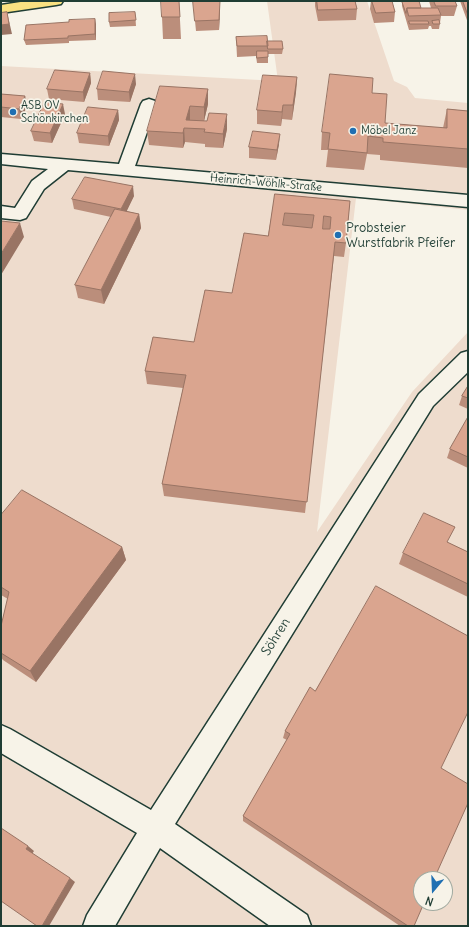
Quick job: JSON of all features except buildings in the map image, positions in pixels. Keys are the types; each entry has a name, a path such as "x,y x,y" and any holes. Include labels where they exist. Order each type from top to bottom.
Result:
{"main road":[{"path":"6,6 56,1"}],"street":[{"path":"125,170 149,104"},
{"name":"Heinrich-Wöhlk-Straße","path":"1,158 468,201"},
{"path":"1,212 20,214 38,185 65,164"},
{"name":"Söhren","path":"98,926 156,828 426,400 468,359"},
{"path":"1,738 156,828 296,926"}],"shaded area":[{"path":"267,1 367,1 394,81 407,87 415,98 468,103 468,210 356,198 317,532 412,392 468,332 468,926 1,926 1,66 278,81"}],"place":[{"name":"ASB OV Schönkirchen","path":"13,112"},
{"name":"Möbel Janz","path":"353,131"},
{"name":"Probsteier Wurstfabrik Pfeifer","path":"338,235"}]}
